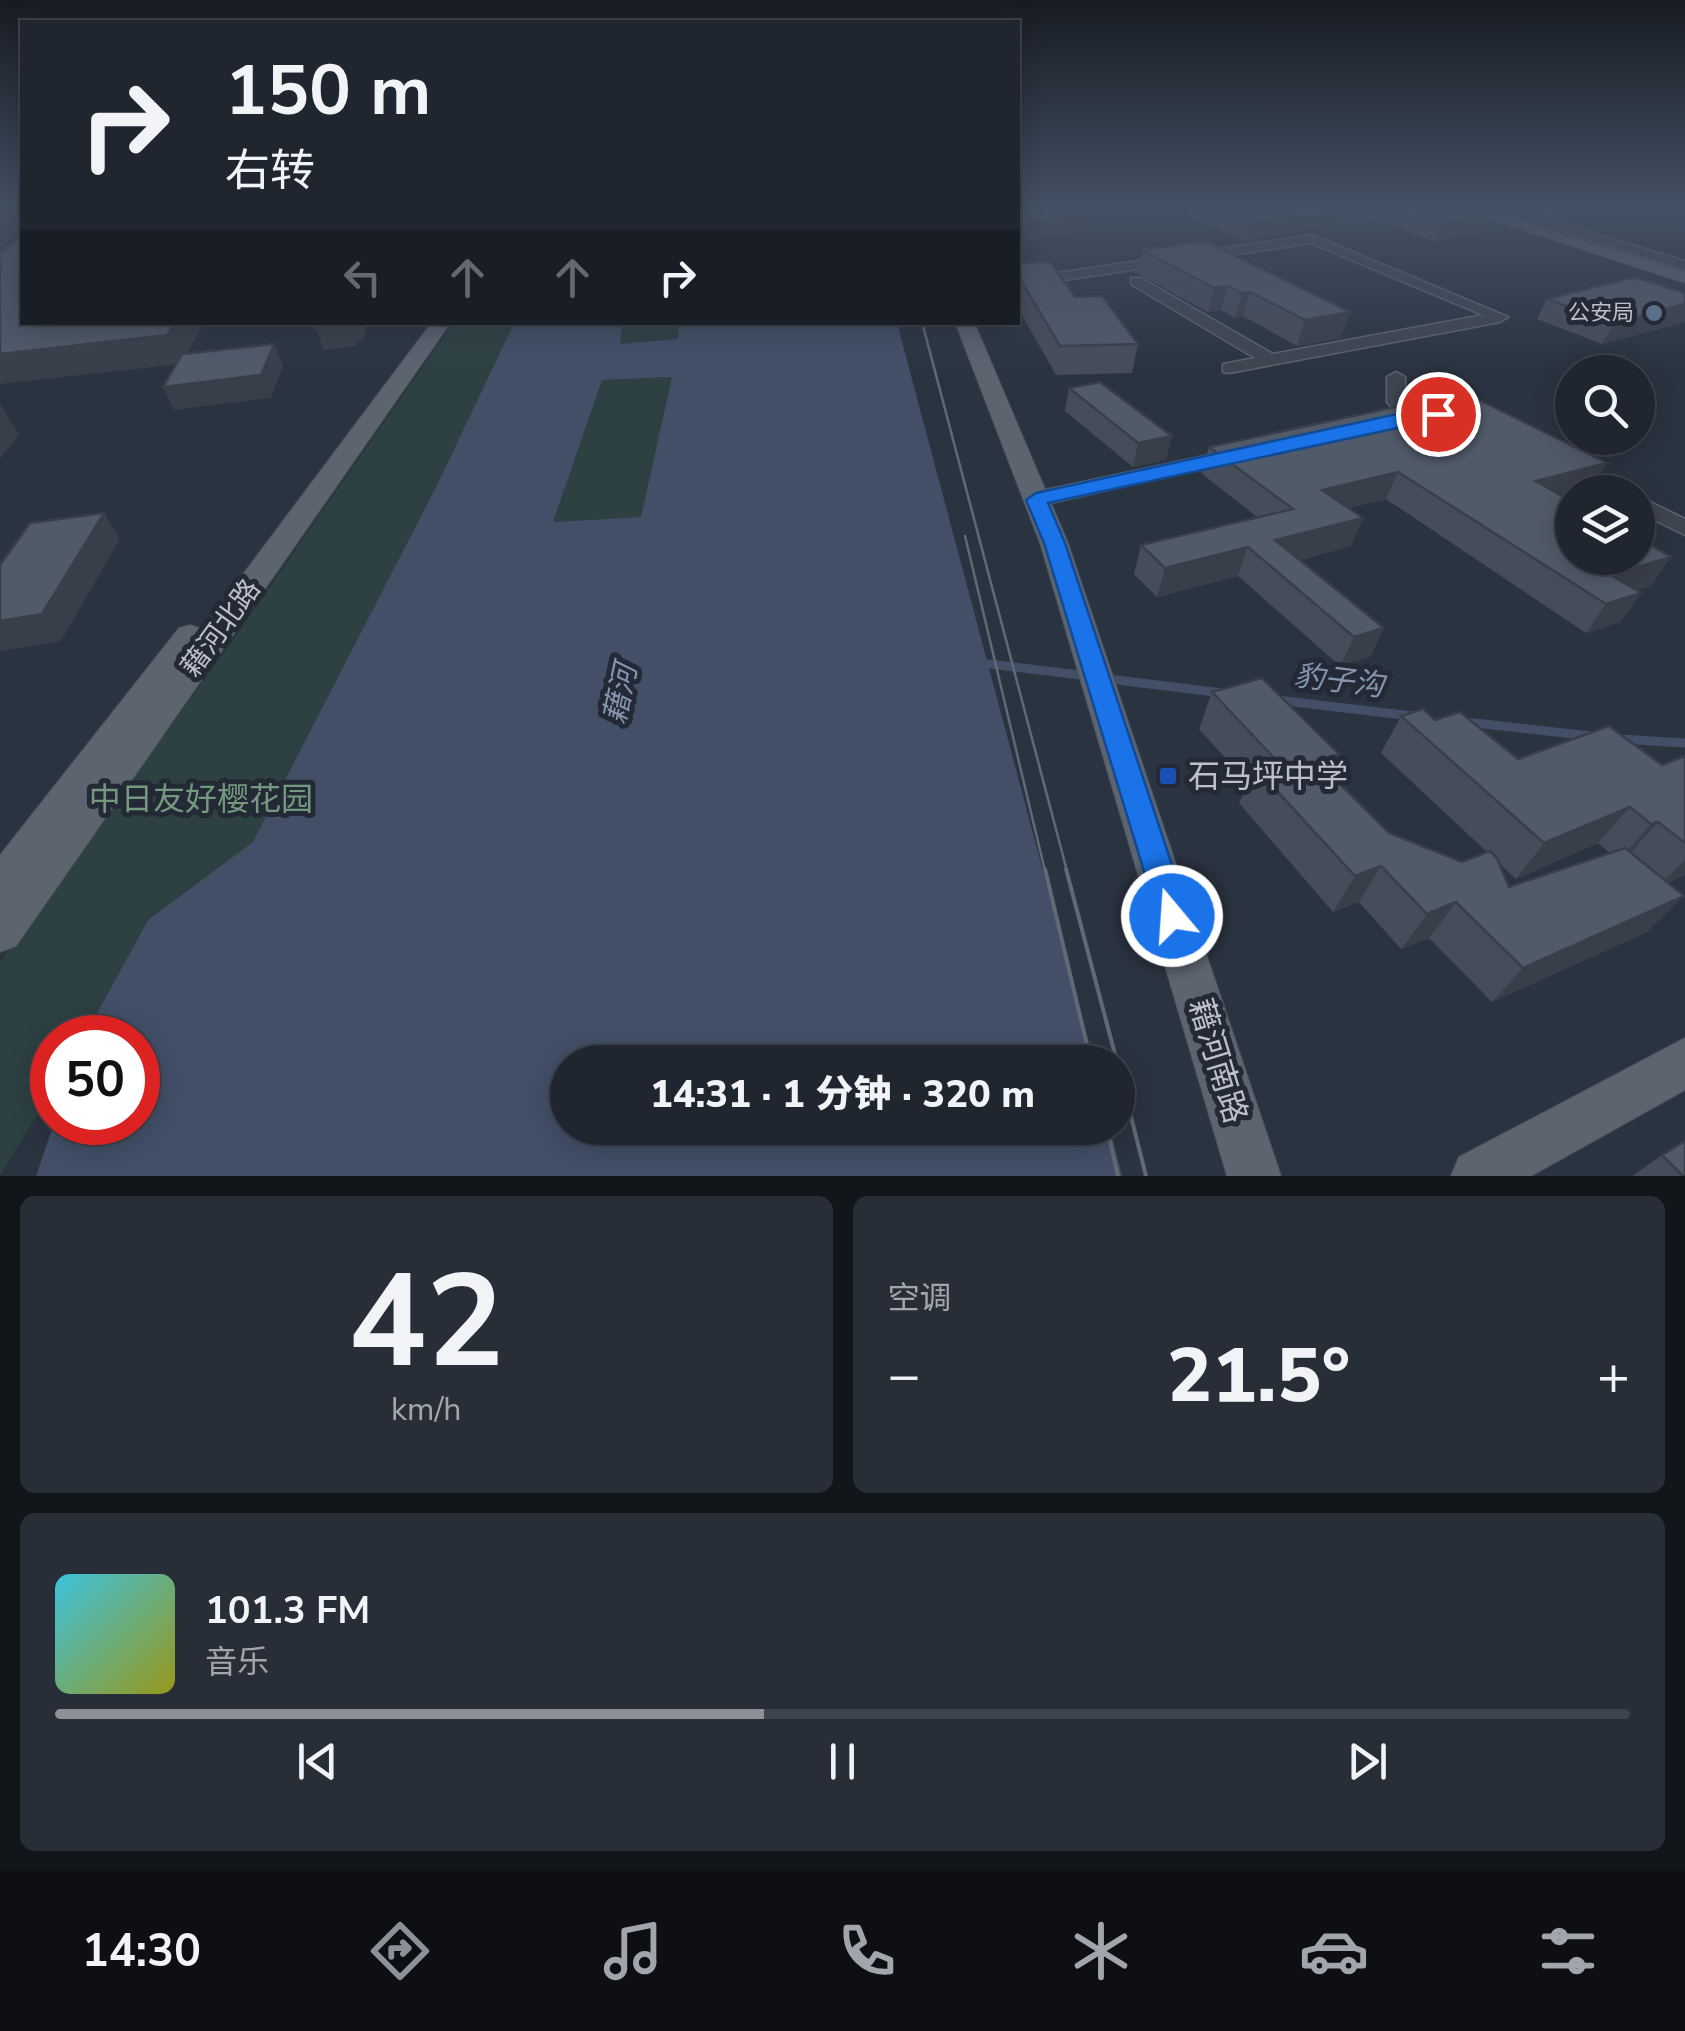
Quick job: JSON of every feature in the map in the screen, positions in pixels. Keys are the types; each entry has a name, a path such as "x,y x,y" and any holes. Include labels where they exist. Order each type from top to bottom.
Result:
{"main road":[{"path":"1643,260 1684,272"},
{"path":"1645,260 1684,272"},
{"name":"藉河北路","path":"0,887 426,325"},
{"name":"藉河北路","path":"0,932 440,325"},
{"name":"藉河南路","path":"965,325 1036,500 1098,680 1254,1176"},
{"path":"1478,1176 1685,1062"}],"street":[{"path":"1020,284 1176,260"},
{"path":"1229,368 1500,317 1362,260"},
{"path":"1649,260 1684,272"},
{"path":"1136,281 1272,360"},
{"path":"1396,377 1396,402 1410,418"},
{"path":"1036,500 1261,450"},
{"path":"1550,456 1586,475"},
{"path":"1655,512 1685,528"}],"green space":[{"name":"中日友好樱花园","path":"452,325 513,325 438,483 253,842 148,920 96,1015 30,1015 30,1127 0,1176 0,962 235,637"},
{"path":"623,325 679,325 679,339 620,344"},
{"path":"673,377 641,517 552,522 602,380"}],"water":[{"name":"藉河","path":"513,325 623,325 620,344 678,339 679,325 898,325 1089,1045 550,1045 550,1145 1114,1145 1122,1176 36,1176 47,1145 160,1145 160,1015 96,1015 148,920 253,842 438,483","holes":["672,377 641,517 553,522 602,380"]}],"building":[{"path":"0,260 20,260 20,325 174,325 167,335 0,354"},
{"path":"1161,260 1244,260 1350,312 1305,320 1250,292 1242,293 1228,286 1214,288"},
{"path":"1050,262 1075,297 1102,296 1138,344 1060,346 1020,279 1020,263"},
{"path":"1635,277 1685,293 1685,304 1614,323 1547,299"},
{"path":"317,325 348,325 316,329"},
{"path":"274,344 261,375 163,387 182,354"},
{"path":"1100,382 1172,436 1138,443 1069,388"},
{"path":"1473,397 1555,437 1555,455 1591,455 1607,463 1536,481 1555,492 1555,572 1398,472 1322,490 1363,518 1275,540 1384,628 1354,637 1248,547 1165,568 1141,545 1293,509 1209,447 1423,401"},
{"path":"104,513 42,614 0,621 0,565 30,523"},
{"path":"1655,548 1671,557 1655,562"},
{"path":"1560,575 1611,575 1641,593 1606,604"},
{"path":"1262,678 1339,754 1317,761 1389,833 1462,862 1490,851 1509,887 1625,848 1684,896 1523,968 1456,902 1427,914 1381,866 1355,876 1255,767 1276,760 1212,692"},
{"path":"1423,709 1435,720 1460,712 1518,759 1609,726 1662,765 1685,756 1685,843 1630,807 1544,843 1401,716"},
{"path":"1685,1141 1685,1176 1683,1176 1662,1155"}],"waterway":[{"name":"豹子沟","path":"989,664 1089,676"},
{"name":"豹子沟","path":"1108,679 1223,693"},
{"name":"豹子沟","path":"1277,700 1412,716"},
{"name":"豹子沟","path":"1466,722 1591,736"},
{"name":"豹子沟","path":"1620,739 1685,743"}],"tram line":[{"path":"923,325 1067,871"},
{"path":"965,536 1045,871"},
{"path":"1045,869 1087,1045"},
{"path":"1066,869 1113,1045"},
{"path":"1135,1132 1146,1176"},
{"path":"1111,1145 1118,1176"}],"place":[{"name":"公安局","path":"1654,313"},
{"name":"石马坪中学","path":"1168,776"}],"route":[{"path":"1172,916 1054,543 1036,500 1438,414"}]}
